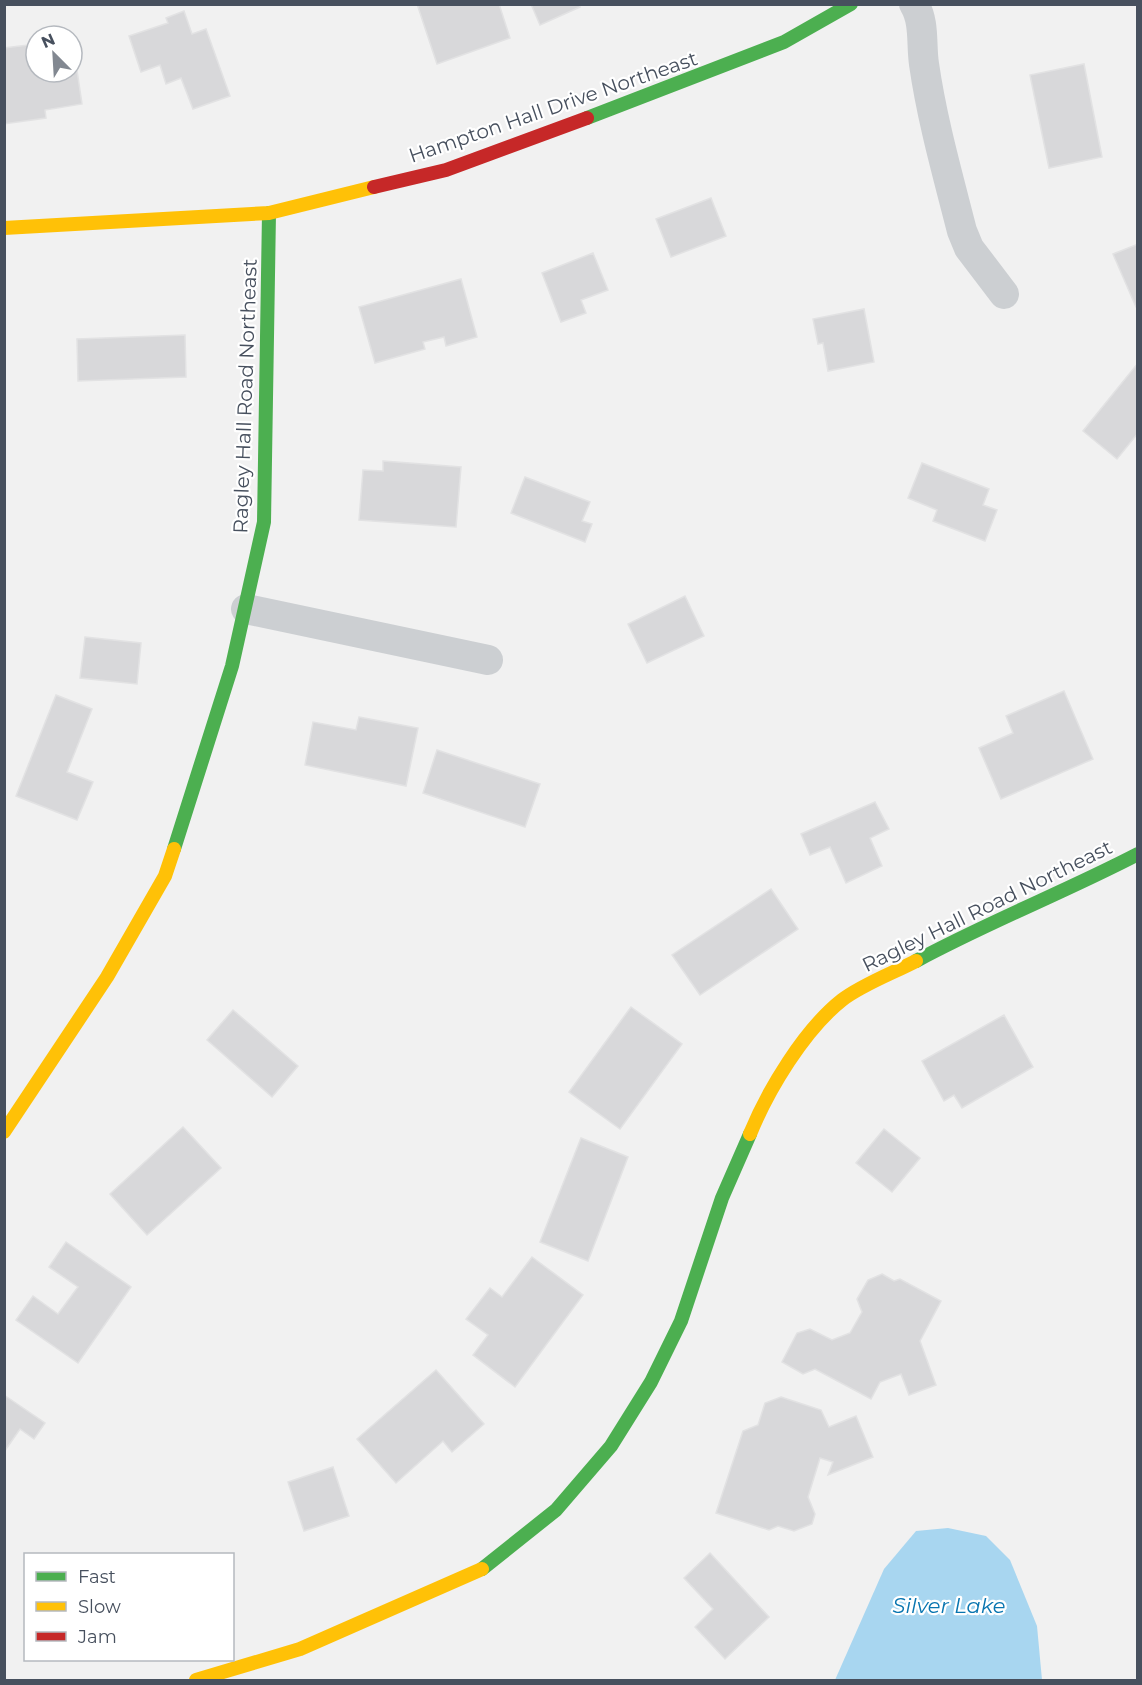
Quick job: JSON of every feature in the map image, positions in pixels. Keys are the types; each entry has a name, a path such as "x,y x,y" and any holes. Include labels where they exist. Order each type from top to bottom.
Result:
{"street":[{"name":"Hampton Hall Drive Northeast","path":"4,228 269,213 446,170 724,67 784,42 834,16 851,4"},
{"path":"914,4 921,26 924,62 935,122 962,231 976,258 1004,294"},
{"name":"Ragley Hall Road Northeast","path":"4,1132 107,977 165,876 232,666 264,522 269,213"},
{"path":"246,609 488,660"},
{"name":"Ragley Hall Road Northeast","path":"196,1680 300,1648 485,1568 556,1510 611,1446 651,1382 681,1321 722,1198 763,1103 799,1047 842,1000 966,934 1066,891 1137,854"}],"water":[{"name":"Silver Lake","path":"948,1528 986,1536 1010,1560 1037,1626 1042,1680 835,1680 884,1569 916,1531"}],"building":[{"path":"417,4 499,4 510,38 437,64"},
{"path":"531,4 579,4 580,7 540,25"},
{"path":"184,11 192,34 206,29 230,96 193,109 181,78 166,84 160,65 141,72 129,36 168,23 166,18"},
{"path":"24,46 24,84 79,84 82,104 45,110 46,118 4,124 4,48"},
{"path":"1084,64 1102,157 1049,168 1030,75"},
{"path":"711,198 726,236 671,257 656,219"},
{"path":"1138,244 1138,307 1136,307 1113,254"},
{"path":"593,253 608,290 581,300 586,313 561,322 542,273"},
{"path":"461,279 477,337 446,346 444,337 423,342 425,349 375,363 359,307"},
{"path":"864,309 874,362 828,371 823,343 818,344 813,319"},
{"path":"185,335 186,377 78,381 77,339"},
{"path":"1138,363 1138,433 1117,459 1083,431"},
{"path":"383,461 461,467 456,527 359,520 363,470 383,471"},
{"path":"922,463 989,489 983,505 997,510 985,541 933,521 937,510 908,498"},
{"path":"525,477 590,502 582,521 592,524 585,542 511,513"},
{"path":"685,596 704,636 647,663 628,624"},
{"path":"85,637 141,643 137,684 80,678"},
{"path":"1064,691 1093,759 1001,799 979,748 1013,733 1006,716"},
{"path":"56,695 92,709 67,772 93,782 77,820 16,796"},
{"path":"359,717 418,728 406,786 305,765 313,722 356,730"},
{"path":"437,750 540,784 525,827 423,793"},
{"path":"875,802 889,829 870,838 882,866 846,883 830,847 810,855 801,834"},
{"path":"771,889 798,929 700,995 672,955"},
{"path":"631,1007 682,1044 620,1129 569,1092"},
{"path":"233,1010 298,1066 272,1097 207,1040"},
{"path":"1004,1015 1033,1067 962,1108 954,1095 944,1101 922,1061"},
{"path":"183,1127 221,1168 147,1235 110,1194"},
{"path":"884,1129 920,1158 892,1192 856,1163"},
{"path":"581,1138 628,1157 588,1261 540,1242"},
{"path":"66,1242 131,1287 78,1363 16,1320 33,1296 58,1314 78,1287 49,1267"},
{"path":"532,1257 583,1295 515,1387 473,1355 488,1335 466,1319 490,1288 502,1297"},
{"path":"882,1274 894,1281 900,1279 941,1301 920,1341 936,1385 909,1395 901,1374 880,1382 871,1399 815,1369 803,1374 782,1362 797,1333 810,1329 832,1340 850,1333 862,1312 857,1299 868,1280"},
{"path":"436,1370 484,1424 452,1452 443,1441 396,1483 357,1439"},
{"path":"4,1395 45,1423 34,1439 20,1429 4,1452"},
{"path":"781,1397 821,1410 829,1427 856,1416 873,1457 828,1475 833,1462 820,1458 808,1497 815,1514 812,1524 794,1531 778,1526 769,1530 716,1513 743,1431 758,1425 765,1403"},
{"path":"333,1467 349,1516 304,1531 288,1482"},
{"path":"710,1553 769,1617 725,1659 695,1627 713,1609 684,1578"}],"traffic: fast":[{"path":"587,118 784,42 851,4"},
{"path":"174,849 232,666 264,522 269,213"},
{"path":"916,961 1138,854"},
{"path":"482,1569 556,1510 611,1446 651,1382 681,1321 722,1198 750,1134"}],"traffic: slow":[{"path":"4,228 269,213 374,187"},
{"path":"4,1132 107,977 165,876 174,849"},
{"path":"750,1134 777,1080 814,1027 842,1000 858,989 916,961"},
{"path":"196,1680 300,1649 482,1569"}],"traffic: jam":[{"path":"374,187 446,170 587,118"}]}
